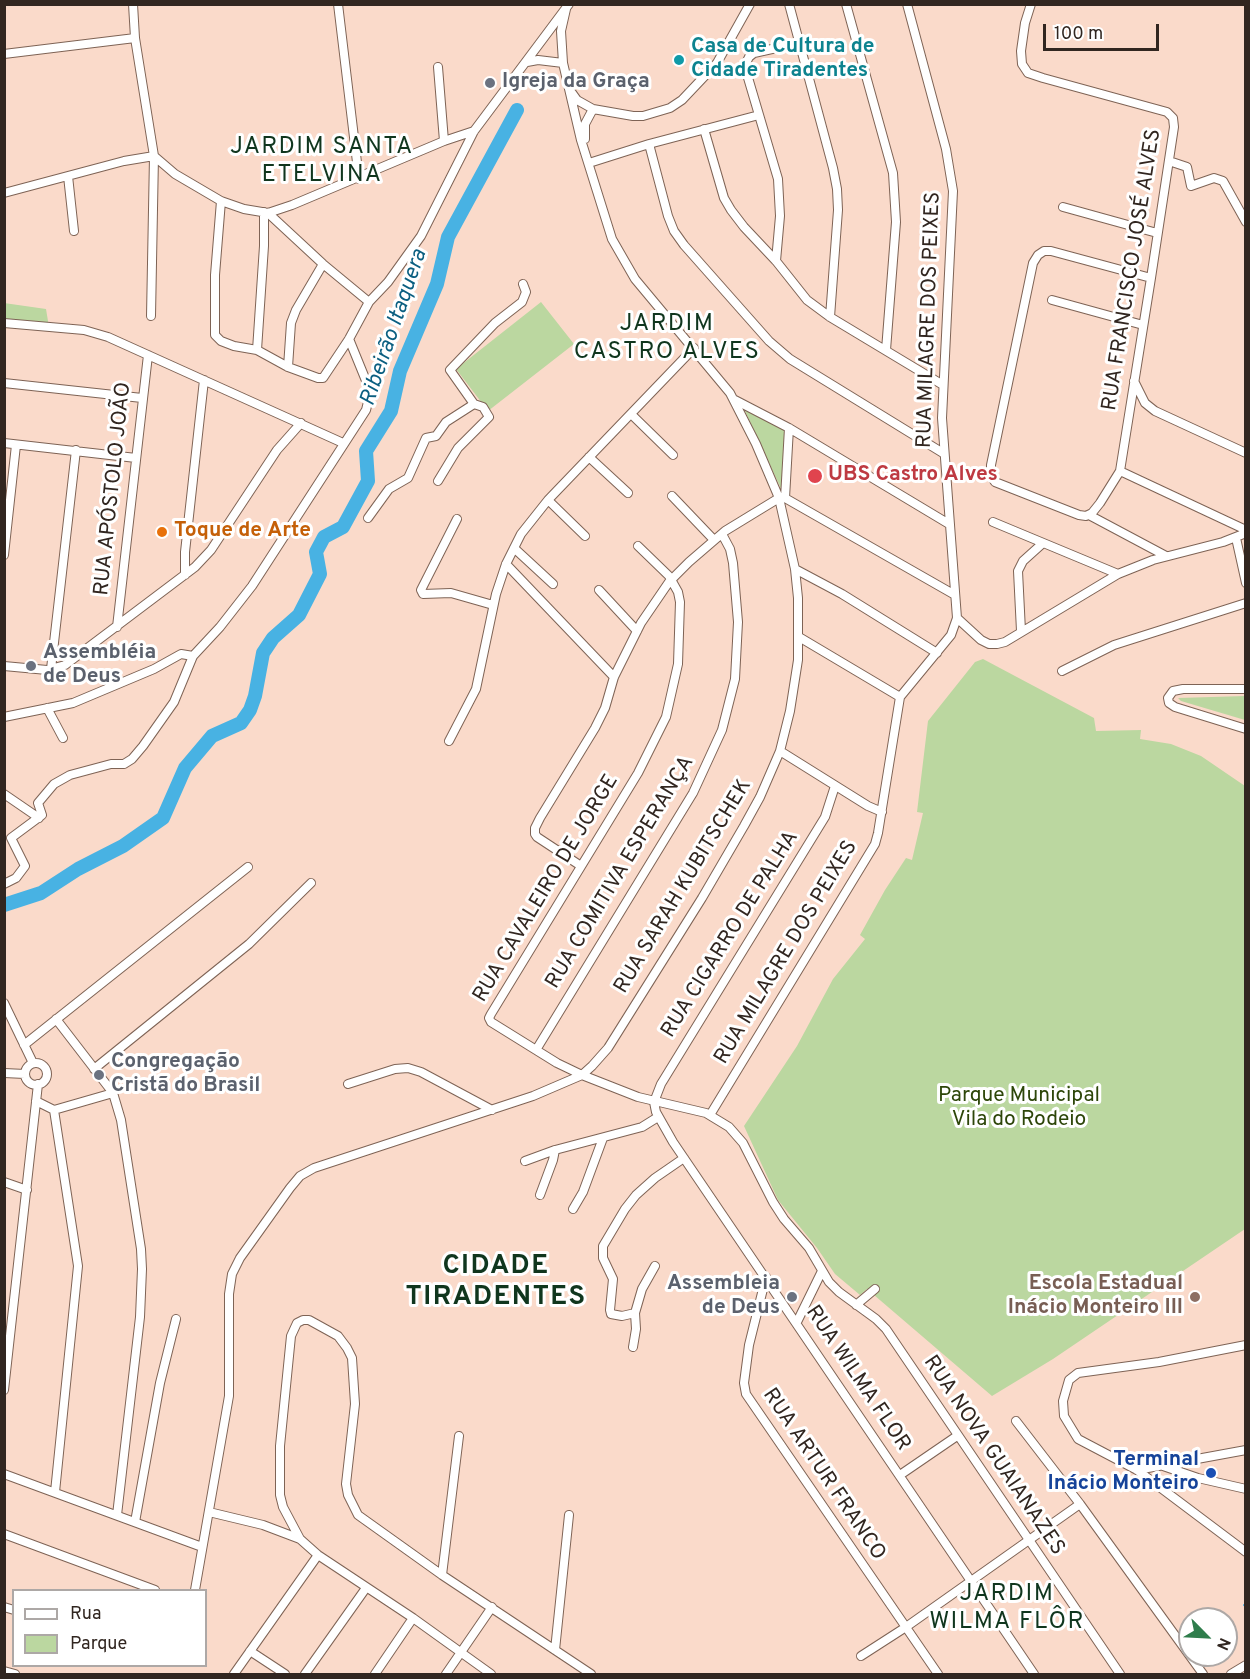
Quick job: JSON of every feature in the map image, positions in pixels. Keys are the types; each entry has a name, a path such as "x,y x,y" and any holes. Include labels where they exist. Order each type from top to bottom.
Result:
{"street":[{"path":"133,4 135,38 154,156 151,316"},
{"path":"338,4 359,178"},
{"path":"571,92 577,100 592,109 633,116 643,116 670,108 682,100 717,63 750,4"},
{"path":"789,4 837,189 838,210 830,317"},
{"path":"846,4 893,173 896,222 886,350"},
{"name":"RUA MILAGRE DOS PEIXES","path":"907,4 946,149 953,191 943,385 943,453 957,618"},
{"name":"RUA FRANCISCO JOSÉ ALVES","path":"1031,4 1025,23 1022,51 1022,64 1028,73 1167,112 1173,118 1174,127 1169,161 1120,471"},
{"path":"221,201 215,275 215,335 221,341 257,350 288,367 323,378 349,339 369,302 388,282 421,236 474,131 567,7"},
{"name":"RUA SARAH KUBITSCHEK","path":"567,7 561,31 563,63 606,223 618,252 635,279 694,348 734,400 782,498 795,569 799,637 796,683 780,751 760,796 702,898 608,1048 582,1075"},
{"path":"4,54 135,38"},
{"path":"777,261 779,189 746,71 746,63 754,53 799,43"},
{"path":"527,62 538,60 563,63"},
{"path":"438,67 444,141"},
{"name":"RUA SARAH KUBITSCHEK","path":"585,151 585,124 592,109"},
{"path":"589,163 649,144 759,115"},
{"path":"704,129 724,198 731,210 777,261 807,300 830,317 943,385"},
{"path":"154,156 175,174 221,201 244,209 266,212 359,178 444,141 474,131"},
{"path":"649,144 674,231 769,341 790,359 943,453"},
{"path":"4,194 124,161 154,156"},
{"path":"1169,161 1187,167 1191,186 1214,178 1223,181 1245,222"},
{"path":"68,176 74,231"},
{"path":"1063,207 1157,232"},
{"path":"266,212 369,302"},
{"path":"257,350 266,212"},
{"path":"1151,278 1051,250 1040,252 1033,263 991,465 991,476 999,484 1079,515 1089,515 1166,556"},
{"path":"288,367 291,323 296,310 323,264"},
{"path":"438,481 458,448 489,417 483,407 474,404 450,370 495,323 522,302 526,292 523,284"},
{"path":"1052,300 1143,325"},
{"path":"4,323 84,330 108,337 343,443"},
{"path":"4,884 16,878 25,866 11,838 43,813 39,806 41,799 61,780 70,775 111,764 124,764 132,759 174,702 193,656 220,627 252,586 366,410 369,388 349,339"},
{"path":"449,741 476,689 493,605 506,564 530,522 548,500 694,348"},
{"name":"RUA APÓSTOLO JOÃO","path":"117,627 148,355"},
{"path":"185,575 185,552 204,380"},
{"path":"1134,381 1145,403 1155,411 1245,453"},
{"path":"4,383 142,398"},
{"path":"734,400 789,428 949,524"},
{"path":"369,518 389,489 408,478 426,438 436,436 446,422 474,404"},
{"path":"631,414 673,455"},
{"path":"4,666 51,669 65,665 185,575 211,550 265,467 301,423"},
{"path":"782,498 789,428"},
{"path":"4,443 136,458"},
{"path":"4,555 16,445"},
{"path":"51,669 76,450"},
{"path":"589,457 628,493"},
{"path":"799,637 900,697 951,635 957,618 977,637 989,644 1005,642 1118,574 1166,556 1236,538 1245,531 1120,471 1100,503 1089,515"},
{"path":"672,496 714,540"},
{"path":"581,866 537,837 536,828 595,728 605,708 614,677 637,631 672,580 689,562 722,534 782,498"},
{"path":"782,498 955,595"},
{"path":"548,500 585,536"},
{"path":"457,519 421,590 423,594 451,593 493,605"},
{"path":"993,522 1118,574"},
{"name":"RUA COMITIVA ESPERANÇA","path":"536,1050 693,793 722,730 735,679 738,622 733,563 722,534"},
{"path":"1236,538 1245,583"},
{"path":"1021,631 1018,572 1023,561 1043,543"},
{"path":"638,546 672,580"},
{"path":"514,548 553,584"},
{"path":"506,564 614,677"},
{"path":"795,569 842,594 937,652"},
{"name":"RUA CAVALEIRO DE JORGE","path":"672,580 680,602 681,631 678,664 668,710 647,758 489,1018 495,1026 582,1075 654,1102 710,1115"},
{"path":"599,590 637,631"},
{"path":"1062,671 1114,645 1245,603"},
{"path":"4,717 93,696 154,669 181,654 193,656"},
{"path":"1245,689 1184,689 1173,691 1168,698 1169,703 1174,707 1245,729"},
{"name":"RUA MILAGRE DOS PEIXES","path":"710,1115 877,840 900,697"},
{"path":"46,708 63,738"},
{"path":"780,751 868,807 882,812"},
{"name":"RUA CIGARRO DE PALHA","path":"654,1102 661,1084 825,817 835,786"},
{"path":"4,794 39,818"},
{"path":"24,1045 248,867"},
{"path":"94,1069 249,944 311,883"},
{"path":"4,1003 33,1063"},
{"path":"56,1019 113,1093 121,1120 136,1215 142,1269 140,1317 117,1515"},
{"path":"4,1390 9,1306 27,1190 38,1084 46,1078 47,1074 43,1065 33,1063 29,1065 25,1074"},
{"path":"348,1084 408,1068 421,1072 492,1110"},
{"path":"4,1073 25,1074"},
{"path":"25,1074 29,1082 38,1084"},
{"path":"195,1589 229,1396 229,1294 232,1274 240,1258 277,1205 300,1176 314,1168 533,1096 582,1075"},
{"path":"36,1101 54,1110 113,1093"},
{"name":"RUA WILMA FLOR","path":"654,1102 658,1117 684,1158 1034,1674"},
{"path":"54,1110 78,1266 55,1492"},
{"name":"RUA NOVA GUAIANAZES","path":"710,1115 729,1127 743,1143 773,1202 784,1219 809,1248 834,1288 886,1329 1120,1674"},
{"path":"525,1161 555,1150 642,1127 658,1117"},
{"path":"573,1209 583,1192 603,1138"},
{"path":"540,1195 555,1150"},
{"path":"635,1313 622,1316 613,1315 610,1312 613,1282 603,1258 603,1246 636,1195 655,1178 684,1158"},
{"path":"4,1182 27,1190"},
{"path":"633,1347 636,1329 635,1313 642,1289 655,1266"},
{"path":"797,1322 822,1271"},
{"name":"RUA ARTUR FRANCO","path":"766,1277 749,1345 744,1383 746,1394 938,1674"},
{"path":"856,1305 875,1289"},
{"path":"135,1522 160,1383 176,1319"},
{"path":"491,1674 413,1618 318,1555 300,1539 283,1507 278,1481 291,1336 297,1323 309,1320 338,1336 352,1358 355,1404 346,1484 353,1507 364,1521 591,1674"},
{"path":"1245,1345 1158,1362 1090,1370 1072,1376 1066,1385 1063,1401 1064,1416 1071,1430 1084,1444 1137,1470 1245,1552"},
{"path":"1016,1421 1080,1504 1203,1674"},
{"path":"442,1575 459,1436"},
{"path":"900,1475 957,1436"},
{"path":"1137,1470 1245,1450"},
{"path":"1162,1466 1245,1490"},
{"path":"4,1474 202,1547"},
{"path":"861,1656 906,1627 1080,1504"},
{"path":"209,1512 263,1525 300,1539"},
{"path":"555,1650 569,1515"},
{"path":"4,1534 152,1589"},
{"path":"234,1674 318,1555"},
{"path":"305,1674 366,1588"},
{"path":"446,1674 492,1607"},
{"path":"375,1674 413,1618"},
{"path":"250,1651 285,1674"},
{"path":"1231,1674 1245,1665"},
{"path":"4,1671 15,1674"}],"green space":[{"path":"541,302 574,344 488,411 456,369"},
{"path":"4,303 46,309 49,327 5,320"},
{"path":"744,409 786,430 783,493"},
{"name":"Parque Municipal Vila do Rodeio","path":"983,659 1094,718 1096,731 1141,730 1140,739 1171,744 1201,756 1245,786 1245,1229 1053,1359 992,1396 867,1289 860,1295 835,1274 778,1200 744,1126 797,1046 833,979 865,939 860,935 885,890 906,858 912,860 923,813 917,812 928,721 975,662"},
{"path":"1245,696 1245,720 1181,701 1178,698"}],"waterway":[{"name":"Ribeirão Itaquera","path":"4,905 41,893 78,869 123,846 163,818 185,768 212,736 241,723 250,710 263,653 273,638 299,615 320,574 316,552 324,537 343,527 368,481 366,451 391,411 400,371 437,284 448,237 517,110"}],"place":[{"name":"Casa de Cultura de Cidade Tiradentes","path":"679,60"},
{"name":"Igreja da Graça","path":"490,83"},
{"name":"UBS Castro Alves","path":"815,476"},
{"name":"Toque de Arte","path":"162,532"},
{"name":"Assembléia de Deus","path":"31,666"},
{"name":"Congregação Cristã do Brasil","path":"99,1075"},
{"name":"Assembleia de Deus","path":"792,1297"},
{"name":"Escola Estadual Inácio Monteiro III","path":"1195,1297"},
{"name":"Terminal Inácio Monteiro","path":"1211,1473"}],"district":[{"name":"JARDIM SANTA ETELVINA","path":"322,162"},
{"name":"JARDIM CASTRO ALVES","path":"667,339"},
{"name":"CIDADE TIRADENTES","path":"496,1284"},
{"name":"JARDIM WILMA FLÔR","path":"1007,1609"}]}
